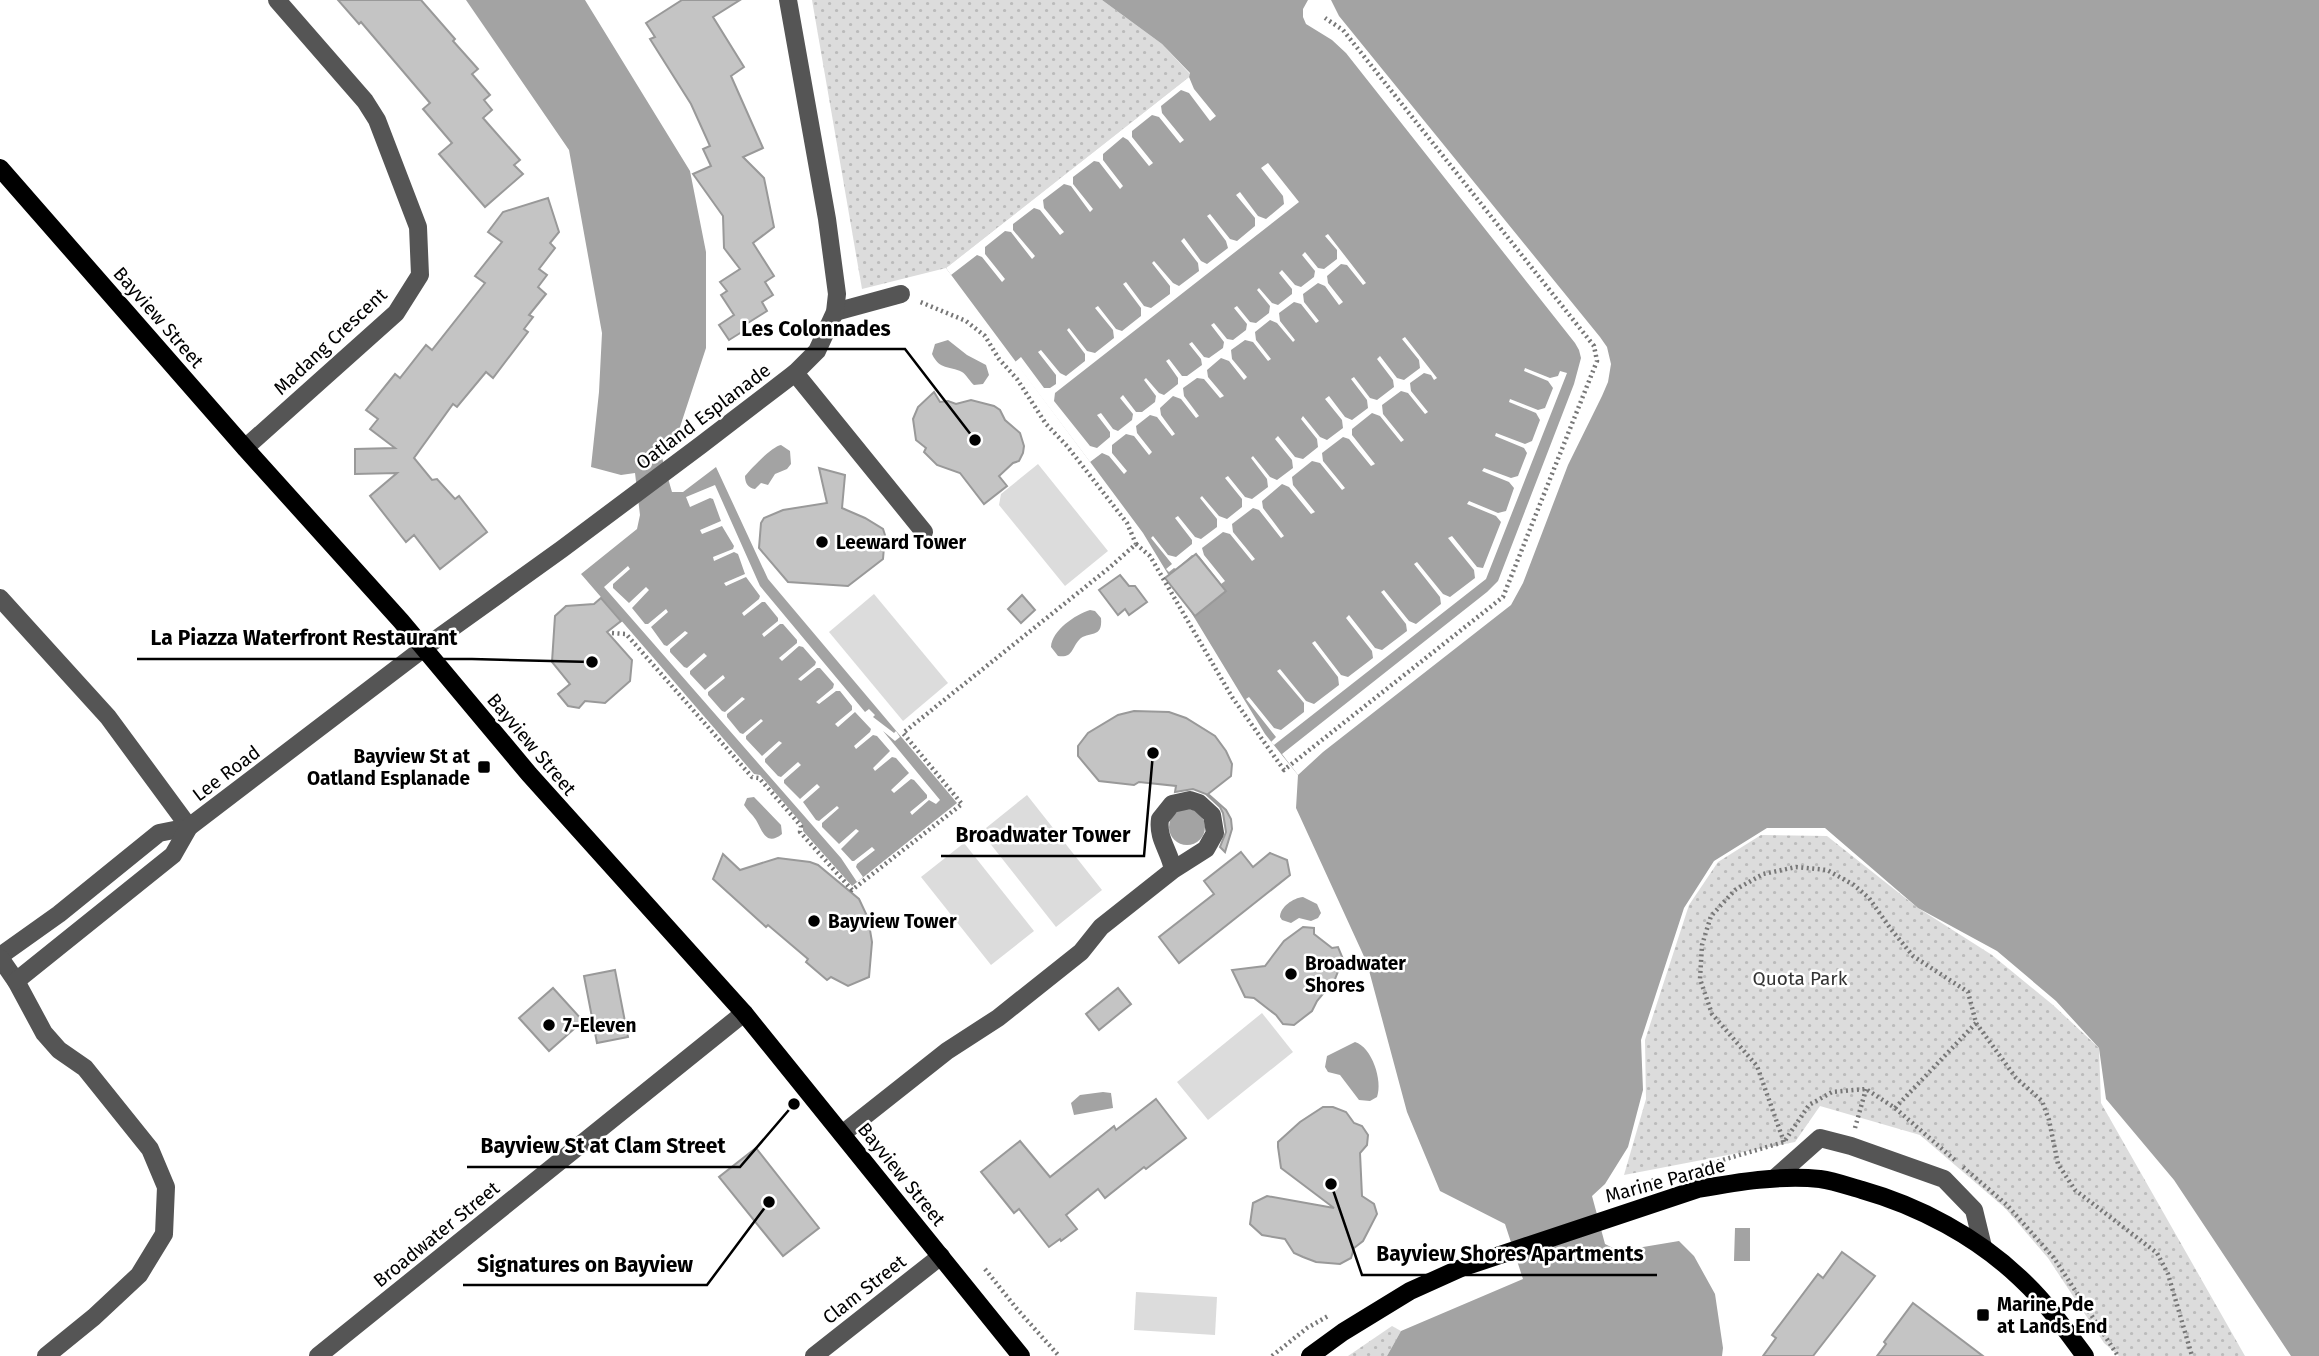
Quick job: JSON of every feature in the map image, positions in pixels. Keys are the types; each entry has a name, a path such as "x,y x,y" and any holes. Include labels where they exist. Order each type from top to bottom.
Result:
{"main road":[{"name":"Bayview Street","path":"0,168 424,648 529,774 744,1013 1021,1356"},
{"name":"Marine Parade","path":"1310,1356 1343,1332 1410,1291 1461,1268 1698,1189 1775,1178 1822,1179 1881,1195 1936,1220 1983,1247 2020,1277 2045,1304 2085,1356"}],"street":[{"name":"Madang Crescent","path":"246,448 396,313 419,275 418,227 377,120 365,101 277,0"},
{"name":"Oatland Esplanade","path":"424,648 562,549 795,373 817,351 835,312 837,294 827,219 788,0"},
{"path":"835,312 901,294"},
{"path":"795,373 924,533"},
{"name":"Lee Road","path":"0,598 108,717 189,827 424,648"},
{"path":"46,1356 94,1317 139,1275 164,1234 166,1187 149,1149 85,1068 60,1050 44,1033 0,957 159,833 189,827"},
{"path":"16,982 173,855 189,827"},
{"path":"842,1134 947,1051 998,1018 1081,952 1101,927 1173,870"},
{"path":"80,896 97,916"},
{"name":"Broadwater Street","path":"318,1356 744,1013"},
{"path":"1775,1178 1820,1138 1851,1146 1944,1180 1974,1210 1983,1247"},
{"name":"Clam Street","path":"814,1356 941,1256"}],"path":[{"path":"901,294 966,321 985,336 1046,424 1067,446 1126,523 1136,544 1150,556 1232,697 1284,770 1503,597 1597,361 1594,346 1343,30 1325,18"},
{"path":"612,633 626,634 752,777 759,778 801,826 800,832 852,890 962,804 903,733 1110,568 1136,544"},
{"path":"1784,1142 1757,1066 1712,1014 1700,979 1702,945 1711,916 1735,890 1763,874 1796,867 1827,870 1854,885 1869,898 1913,956 1968,992 1976,1023 2016,1078 2042,1101 2049,1120 2058,1164 2075,1190 2157,1253 2168,1275 2192,1356"},
{"path":"1895,1108 1976,1023"},
{"path":"1851,1146 1866,1088"},
{"path":"985,1269 1059,1356"}],"green space":[{"path":"812,0 1102,0 1162,44 1190,74 946,268 862,289"},
{"path":"1038,464 1108,551 1065,586 999,505 1001,494"},
{"path":"874,594 948,683 903,721 829,632"},
{"path":"1027,795 1102,890 1056,927 981,832"},
{"name":"Quota Park","path":"1761,835 1827,836 1918,908 1992,955 2053,1005 2099,1048 2101,1103 2245,1356 2119,1356 2104,1343 2048,1258 2005,1208 1920,1135 1820,1106 1795,1142 1624,1175 1646,1099 1645,1040 1689,905 1718,862"},
{"path":"964,843 1034,931 991,965 921,877"},
{"path":"1262,1013 1293,1052 1208,1120 1177,1082"},
{"path":"1136,1292 1217,1297 1215,1335 1134,1330"},
{"path":"1392,1326 1401,1331 1387,1356 1348,1356"}],"shaded area":[{"path":"466,0 585,0 690,171 706,252 706,348 678,433 660,451 672,492 683,492 716,467 768,579 957,803 852,886 803,831 803,825 760,775 754,774 581,574 637,529 640,515 635,473 621,475 591,467 602,333 569,150"},
{"path":"1102,0 2319,0 2319,1356 2291,1356 2174,1180 2106,1099 2099,1048 2056,1001 1997,951 1918,908 1825,828 1767,828 1714,861 1684,908 1641,1040 1643,1090 1628,1147 1605,1184 1592,1196 1605,1244 1619,1251 1679,1241 1694,1256 1715,1294 1722,1356 1387,1356 1401,1331 1523,1279 1505,1224 1440,1191 1407,1112 1367,963 1296,808 1298,775 1265,734 1143,533 946,268 1189,77 1190,73 1162,44"},
{"path":"948,340 986,365 989,375 983,384 974,385 962,372 938,363 932,354 935,344"},
{"path":"781,445 790,451 791,464 787,469 775,474 768,485 761,483 755,489 749,486 745,476 767,454"},
{"path":"1090,610 1095,611 1101,618 1100,629 1079,640 1069,654 1058,656 1051,647 1055,635 1071,619"},
{"path":"754,797 781,825 782,834 777,838 765,836 744,805 747,798"},
{"path":"1187,809 1200,814 1205,827 1200,840 1187,845 1174,840 1169,827 1174,814"},
{"path":"1303,897 1317,904 1321,913 1318,918 1311,921 1299,918 1291,923 1282,920 1280,917 1285,907 1291,901"},
{"path":"1355,1042 1366,1050 1375,1065 1378,1090 1377,1097 1370,1101 1359,1100 1340,1075 1328,1072 1325,1067 1327,1056"},
{"path":"1111,1093 1113,1108 1074,1115 1071,1103 1080,1095"},
{"path":"1735,1228 1750,1228 1750,1261 1734,1261"}],"pier":[{"path":"1308,0 1331,0 1339,16 1600,337 1607,347 1611,364 1608,382 1568,465 1523,583 1511,605 1323,752 1298,775 1282,754 1498,581 1574,384 1581,358 1575,343 1346,53 1332,40 1306,24 1303,9"},
{"path":"1189,77 1194,89 1216,116 1210,121 1189,93 1181,90 1161,106 1162,113 1184,140 1180,143 1159,117 1152,115 1132,131 1132,137 1153,163 1149,166 1123,137 1103,154 1103,160 1123,186 1120,189 1099,162 1094,161 1073,177 1073,184 1093,209 1090,212 1071,186 1064,184 1043,200 1044,208 1064,232 1060,235 1040,210 1034,208 1013,224 1013,230 1035,256 1032,259 1011,232 1005,231 985,247 985,254 1005,279 1002,282 982,257 977,255 951,275 946,268"},
{"path":"1268,163 1299,202 1055,393 1054,401 1090,446 1097,448 1110,437 1110,432 1097,415 1101,413 1113,429 1118,431 1132,420 1133,414 1120,398 1123,395 1136,412 1142,412 1155,402 1156,396 1144,380 1146,378 1164,395 1178,384 1178,378 1166,361 1169,359 1182,376 1187,376 1202,365 1201,359 1189,344 1192,342 1204,357 1209,358 1223,348 1224,342 1211,325 1214,323 1227,339 1233,340 1246,330 1247,324 1234,308 1237,306 1250,322 1256,323 1269,313 1270,306 1257,290 1259,288 1272,303 1278,305 1292,294 1292,289 1279,273 1282,270 1295,285 1301,287 1314,277 1315,271 1302,255 1305,252 1318,268 1324,269 1337,259 1337,250 1325,236 1328,234 1366,283 1363,285 1347,265 1341,264 1327,276 1328,283 1343,302 1339,305 1325,286 1318,283 1303,294 1304,302 1319,321 1316,323 1301,304 1294,302 1279,313 1280,321 1295,340 1293,342 1277,323 1270,320 1255,332 1256,340 1271,359 1268,361 1253,342 1245,340 1231,350 1232,359 1247,377 1244,380 1229,361 1221,358 1207,370 1208,377 1224,396 1220,398 1204,379 1197,378 1183,388 1184,396 1199,416 1196,418 1181,399 1173,396 1160,408 1161,415 1175,434 1172,436 1157,417 1150,415 1136,426 1137,433 1152,452 1149,455 1134,436 1126,434 1112,445 1112,453 1127,471 1124,474 1109,456 1102,453 1090,462 1015,362 1021,357 1044,388 1050,388 1056,384 1056,375 1038,352 1041,350 1060,373 1066,376 1085,361 1085,354 1067,330 1069,328 1087,351 1095,353 1114,338 1113,330 1095,308 1098,306 1116,329 1122,331 1141,316 1141,308 1123,284 1126,282 1144,306 1151,308 1170,294 1170,286 1152,263 1154,261 1173,283 1179,286 1199,271 1198,263 1181,241 1184,238 1201,261 1207,264 1228,248 1226,241 1207,216 1210,214 1230,239 1237,241 1255,226 1255,218 1236,195 1240,192 1258,216 1266,219 1284,204 1283,196 1261,168"},
{"path":"1405,337 1437,378 1434,380 1431,375 1424,373 1410,383 1411,391 1428,412 1425,414 1408,393 1401,391 1382,405 1383,414 1404,440 1401,442 1380,416 1372,413 1352,429 1352,435 1375,464 1371,466 1349,439 1343,437 1322,453 1323,461 1345,488 1342,490 1320,463 1312,461 1292,477 1293,485 1315,512 1311,514 1289,487 1282,484 1262,501 1263,508 1284,536 1281,538 1259,510 1253,508 1232,524 1233,532 1255,559 1252,561 1230,534 1223,532 1202,548 1204,555 1225,581 1221,584 1199,556 1192,555 1169,572 1166,569 1172,564 1151,538 1153,536 1168,555 1176,557 1192,544 1192,540 1175,518 1178,516 1195,537 1201,539 1217,527 1217,519 1200,498 1202,496 1219,516 1227,519 1242,507 1242,499 1225,478 1228,476 1245,497 1252,499 1268,487 1267,479 1251,458 1253,456 1270,477 1277,480 1293,468 1292,460 1275,439 1278,436 1295,457 1303,459 1318,447 1317,439 1301,419 1303,416 1320,437 1327,440 1343,428 1342,420 1325,399 1329,396 1345,417 1352,420 1368,408 1367,400 1351,379 1354,377 1370,398 1377,400 1394,387 1393,380 1377,359 1380,356 1397,378 1404,380 1420,368 1419,360 1402,339"},
{"path":"1525,368 1550,378 1558,376 1560,371 1567,373 1486,579 1274,745 1271,742 1276,737 1246,699 1249,697 1274,728 1281,730 1304,712 1304,703 1277,671 1280,669 1306,701 1314,704 1339,685 1338,677 1312,643 1315,641 1341,675 1348,677 1373,658 1372,651 1346,618 1349,615 1375,648 1382,650 1407,631 1406,624 1381,592 1384,590 1409,621 1416,624 1441,604 1440,597 1414,564 1417,562 1443,594 1450,597 1475,578 1474,570 1448,538 1452,536 1477,567 1483,568 1501,522 1496,516 1467,504 1469,501 1498,513 1506,511 1514,488 1509,482 1482,471 1484,468 1511,478 1518,476 1527,453 1524,448 1495,436 1496,433 1525,444 1532,441 1540,420 1536,413 1509,402 1510,399 1538,410 1545,408 1553,388 1548,381 1524,371"},
{"path":"715,485 760,586 865,712 869,709 875,715 873,717 894,733 896,731 900,737 895,741 883,731 940,800 936,804 929,800 912,815 910,812 927,798 927,795 911,779 894,793 891,790 909,773 892,757 875,771 873,768 890,751 873,735 856,749 854,746 871,729 855,712 838,727 835,724 852,710 852,706 840,691 836,691 819,704 816,702 833,688 834,684 820,668 801,681 798,679 816,662 803,647 799,646 782,661 779,658 797,643 797,640 783,624 764,637 762,634 778,621 765,602 744,616 742,613 760,596 746,577 726,586 724,583 745,574 738,554 734,552 714,561 713,557 733,549 734,546 722,526 702,534 700,530 721,521 713,499 690,507 686,497"},
{"path":"628,566 630,569 613,584 613,588 629,603 646,587 649,590 632,608 645,624 666,609 668,612 651,627 664,645 667,646 685,631 688,633 670,652 687,668 704,653 707,656 690,674 705,690 723,675 725,678 708,692 722,711 725,712 742,697 745,699 727,714 727,717 743,734 761,719 763,721 746,739 762,756 779,741 782,743 765,762 781,777 798,762 801,765 784,783 800,799 817,784 820,787 803,802 816,820 819,821 837,806 839,808 822,823 822,827 839,844 856,829 859,831 841,849 852,861 872,847 875,850 857,864 856,867 863,877 857,882 841,858 604,587"}],"building":[{"path":"338,0 421,0 478,69 472,74 490,95 484,100 492,110 483,118 520,160 514,165 523,174 485,207 439,154 452,143 423,109 430,103 361,22 359,24"},
{"path":"682,0 740,0 713,17 744,67 731,76 763,148 743,157 764,178 774,227 753,243 774,276 765,282 773,295 762,302 767,311 743,326 745,330 729,340 719,325 734,315 721,295 727,291 720,282 740,269 724,248 723,216 693,174 711,166 703,149 710,146 691,104 650,39 655,37 646,23"},
{"path":"548,198 559,232 550,243 555,248 539,269 547,275 538,287 546,294 529,315 533,317 524,329 528,332 493,378 486,372 457,407 453,404 414,458 432,480 437,479 455,499 459,496 487,532 440,569 414,535 406,542 370,496 397,473 355,474 355,449 395,448 370,429 378,419 366,410 395,374 400,378 426,345 432,350 485,283 475,276 502,242 488,232 503,212"},
{"path":"934,392 940,402 956,404 971,400 994,406 1020,433 1023,453 1019,461 999,476 1007,486 984,504 960,473 937,465 924,452 926,448 916,440 913,419 918,407"},
{"name":"Leeward Tower","path":"819,468 845,475 842,508 883,529 885,535 883,559 848,586 788,582 759,548 761,523 764,518 783,510 827,503"},
{"path":"1196,554 1226,591 1195,616 1165,578"},
{"path":"1120,575 1129,586 1135,586 1147,602 1129,615 1125,609 1118,615 1099,590"},
{"path":"1022,595 1035,610 1021,623 1008,609"},
{"path":"601,598 621,621 607,632 632,660 630,681 605,703 585,701 579,708 568,706 558,694 570,684 552,662 555,616 566,606 594,604"},
{"path":"1134,711 1169,712 1186,718 1215,736 1226,751 1232,764 1231,776 1208,794 1226,810 1231,819 1232,829 1225,852 1220,847 1226,832 1223,813 1206,794 1193,789 1175,792 1176,786 1099,781 1078,756 1078,746 1088,733 1118,715"},
{"path":"1241,852 1253,867 1270,853 1287,860 1290,875 1179,963 1159,937 1214,894 1204,881"},
{"name":"Bayview Tower","path":"723,854 740,870 778,858 810,862 818,865 859,899 868,918 872,942 869,977 848,986 831,977 827,980 806,962 808,959 768,925 766,927 713,879"},
{"name":"Broadwater Shores","path":"1303,927 1314,928 1314,934 1332,948 1338,947 1343,959 1335,979 1312,1011 1294,1025 1283,1024 1254,998 1245,997 1232,970 1265,966 1284,941"},
{"path":"615,970 628,1037 597,1043 584,976"},
{"name":"7-Eleven","path":"553,988 583,1021 549,1051 519,1018"},
{"path":"1118,988 1131,1004 1099,1030 1086,1014"},
{"path":"1156,1099 1186,1138 1105,1198 1098,1189 1066,1215 1077,1229 1049,1247 1019,1209 1014,1213 981,1172 1020,1141 1050,1177 1114,1126 1116,1130"},
{"path":"1323,1107 1333,1107 1346,1112 1368,1135 1367,1145 1360,1153 1362,1196 1374,1204 1377,1214 1363,1241 1354,1248 1351,1258 1340,1264 1316,1262 1294,1253 1285,1239 1262,1235 1250,1224 1253,1203 1267,1196 1334,1208 1281,1168 1278,1147 1278,1142 1300,1122"},
{"path":"756,1148 819,1228 783,1256 719,1177"},
{"path":"1842,1252 1875,1276 1813,1356 1763,1356 1776,1338 1772,1335 1818,1274 1823,1278"},
{"path":"1913,1303 1983,1356 1877,1356"}],"place":[{"name":"Les Colonnades","path":"975,440"},
{"name":"Leeward Tower","path":"822,542"},
{"name":"La Piazza Waterfront Restaurant","path":"592,662"},
{"name":"Broadwater Tower","path":"1153,753"},
{"name":"Bayview St at Oatland Esplanade","path":"484,767"},
{"name":"Bayview Tower","path":"814,921"},
{"name":"Broadwater Shores","path":"1291,974"},
{"name":"7-Eleven","path":"549,1025"},
{"name":"Bayview St at Clam Street","path":"794,1104"},
{"name":"Bayview Shores Apartments","path":"1331,1184"},
{"name":"Signatures on Bayview","path":"769,1202"},
{"name":"Marine Pde at Lands End","path":"1983,1315"}]}
